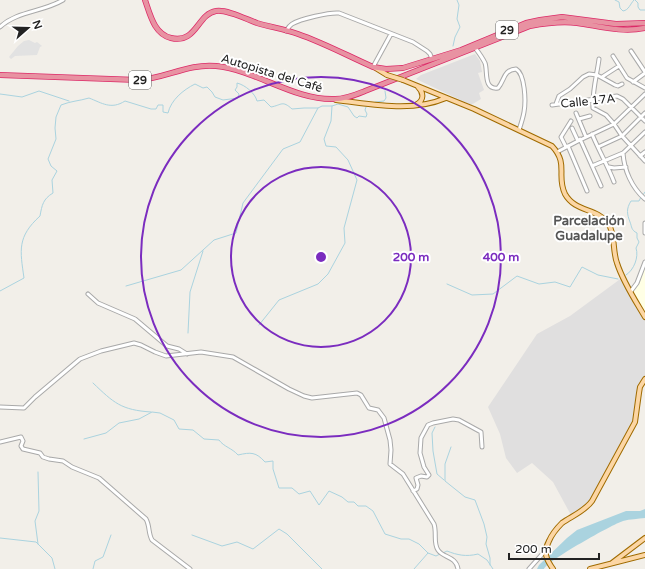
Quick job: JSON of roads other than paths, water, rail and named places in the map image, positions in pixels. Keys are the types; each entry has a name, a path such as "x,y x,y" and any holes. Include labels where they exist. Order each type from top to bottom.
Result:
{"highway":[{"name":"29","path":"144,0 155,26 160,32 173,38 181,38 190,34 206,16 217,11 226,12 263,25 297,34 373,67 386,69 403,68 432,59 460,50 526,23 540,20 562,17 622,25 645,23"},
{"name":"Autopista del Café","path":"0,75 138,80 156,78 194,68 216,66 241,72 316,98 339,99 354,95 476,49 530,26 546,23 577,23 619,30 645,28"}],"main road":[{"path":"373,67 387,75 474,109 545,141 552,146 558,152 561,160 562,183 566,195 574,205 600,216 612,231 616,263 645,317"},
{"path":"414,106 420,103 422,97 422,92 418,87"},
{"path":"328,99 394,107 434,103 446,98"},
{"path":"552,568 545,553 550,539 560,525 587,507 592,501 635,422 640,388 645,379"},
{"path":"590,569 603,568 645,538"},
{"path":"610,564 645,555"}],"street":[{"path":"0,27 12,19 49,7 63,0"},
{"path":"286,31 291,24 298,21 332,13 343,14 424,48 429,52 432,59"},
{"path":"373,67 391,34"},
{"path":"476,49 485,64 486,79 488,84 492,87 498,88 504,75 510,70 516,68 520,72 525,105 519,130"},
{"path":"631,51 645,73 633,82"},
{"path":"612,56 627,78 645,88"},
{"path":"599,59 598,75 594,87 593,108 606,116 614,124 622,136 645,161"},
{"path":"602,77 619,66"},
{"name":"Calle 17A","path":"598,75 589,74 583,77 570,89 559,96 554,105 617,96 623,99 632,108"},
{"path":"598,75 615,86 622,84"},
{"path":"558,152 579,140 614,124 645,94"},
{"path":"632,108 645,121"},
{"path":"576,113 586,137"},
{"path":"598,147 622,136 645,113"},
{"path":"579,119 590,116"},
{"path":"571,121 561,136 587,190"},
{"path":"572,128 601,186"},
{"path":"592,166 623,153 645,132"},
{"path":"592,134 604,161 609,167 614,182"},
{"path":"640,156 645,152"},
{"path":"623,153 632,183 638,193 645,199"},
{"path":"609,167 626,167"},
{"path":"645,223 645,233"},
{"path":"630,291 637,283 645,262"},
{"path":"88,294 98,304 135,319 167,346 179,349 187,354"},
{"path":"0,407 24,408 71,365 80,359 101,351 134,344 141,345 166,356 207,352 233,358 288,389 312,398 357,393 361,395 367,406 378,410 384,418 392,450 390,464 403,474 434,524 436,530 437,549 439,552 453,560 458,569"},
{"path":"413,491 418,487 416,478 421,476 427,477 429,475 424,466 420,453 421,438 428,425 453,419 459,420 481,432 482,447"},
{"path":"0,442 21,437 23,441 21,446 23,449 40,453 43,457 49,459 63,461 72,467 99,478 146,519 149,536 152,540 190,569"},
{"path":"529,569 545,553"}],"water":[{"path":"645,509 645,518 623,521 594,535 556,559 544,569 537,569 539,565 577,530 626,511 640,511"}],"waterway":[{"path":"453,46 455,37 460,27 457,19 459,5 457,0"},
{"path":"615,0 619,2 620,8 623,11 628,8 634,0"},
{"path":"635,0 638,3 640,10 645,10"},
{"path":"0,291 24,278 21,252 24,237 27,231 40,216 42,205 45,200 53,193 52,180 57,171 51,166 48,159 56,139 56,117 61,105 89,98 107,105 120,104 125,101 151,109 156,109 158,105 163,105 163,112 168,113 178,96 195,84 203,88 207,87 215,97 223,100 238,98 239,94 235,90 237,83 249,90 257,101 264,100 271,107 284,104 292,109 318,108 338,104 348,107 357,118 359,116 366,117 366,107"},
{"path":"0,94 22,97 39,91 69,101"},
{"path":"375,102 384,101 386,98 385,91"},
{"path":"259,325 279,300 318,284 328,274 345,243 344,228 357,180 348,160 336,147 326,146 324,139 331,121 332,106"},
{"path":"126,286 181,270 214,240 236,233 243,203 283,149 300,142 318,108"},
{"path":"626,275 635,263 637,255 636,248 639,242 637,233 634,231 628,216 628,209 631,201 639,201 641,197"},
{"path":"188,333 190,292 203,251"},
{"path":"447,284 472,295 493,294 517,276 539,284 555,282 570,287 582,267 598,275 618,279"},
{"path":"93,383 107,396 119,404 132,409 151,412"},
{"path":"84,439 106,433 119,423 139,419 152,412 160,413 174,420 179,429 193,430 204,439 219,440 238,455 246,453 253,454 259,456 265,462 273,461 273,469 279,488 292,488 299,494 310,491 319,505 329,491 342,497 348,502 354,502 358,506 366,506 373,511 385,534 401,539 409,539 419,544 428,553"},
{"path":"435,427 432,433 433,451 437,474 444,480"},
{"path":"451,447 445,464 445,481 465,497 475,500 484,524 490,565"},
{"path":"38,472 39,511 35,521 38,544"},
{"path":"192,535 222,546 237,542 253,549 279,529 287,534 322,569"},
{"path":"93,569 95,561 103,557 111,535"},
{"path":"0,538 36,542 52,558 55,569"},
{"path":"443,553 447,551 462,555 478,554 487,560 493,569"},
{"path":"414,569 428,553 436,556 440,554"}],"district":[{"name":"Parcelación Guadalupe","path":"589,228"}]}
